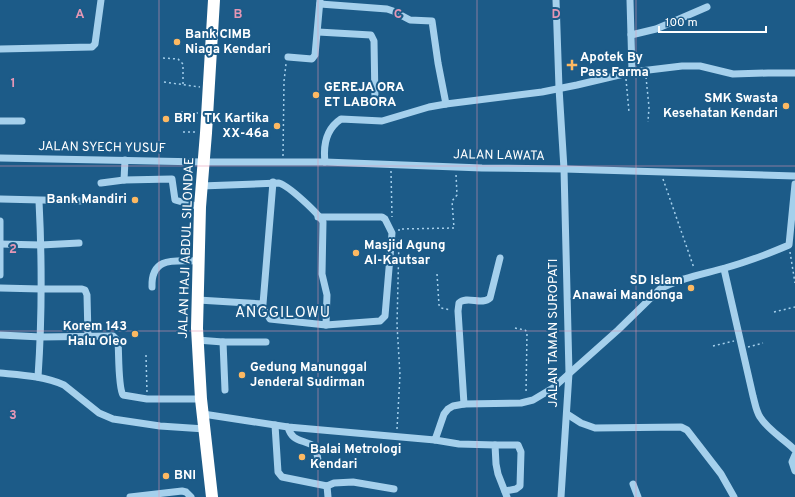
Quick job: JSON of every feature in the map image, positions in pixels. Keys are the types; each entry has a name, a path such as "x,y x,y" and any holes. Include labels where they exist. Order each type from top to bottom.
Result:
{"highway":[{"name":"JALAN HAJI ABDUL SILONDAE","path":"212,497 201,399 197,340 201,186 206,133 214,0"}],"street":[{"path":"0,49 92,47 95,44 101,0"},
{"name":"JALAN TAMAN SUROPATI","path":"556,0 564,169 569,373 561,497"},
{"path":"629,72 631,35 630,0"},
{"path":"287,58 312,59 315,55 320,2 387,9 410,20 432,21 446,104"},
{"path":"631,35 656,29 707,7"},
{"path":"318,32 371,35 374,41 375,101"},
{"path":"324,162 325,140 331,129 340,119 382,122 429,107 559,88 629,72 682,66 700,66 733,74 795,73"},
{"path":"0,121 22,121"},
{"name":"JALAN SYECH YUSUF","path":"0,158 203,162"},
{"path":"124,180 125,160"},
{"name":"JALAN LAWATA","path":"203,162 324,162 456,168 564,169 795,176"},
{"path":"101,183 124,180 172,179 174,183 175,200 200,207"},
{"path":"201,186 273,182 284,184 323,222 322,274 327,295 326,325"},
{"path":"273,182 262,304 270,319 326,325 380,321 385,316 392,233 385,219 382,217 318,217"},
{"path":"435,440 444,414 453,406 464,404 505,404 526,402 533,400 553,388 609,339 660,289 667,285 697,275 724,269 792,246 795,184"},
{"path":"0,199 83,201"},
{"path":"38,377 41,337 41,245 39,201"},
{"path":"0,221 0,275"},
{"path":"0,244 41,245 79,243"},
{"path":"464,404 458,312 459,303 461,301 487,301 490,298 500,258"},
{"path":"152,287 152,277 154,271 159,265 176,261 198,261"},
{"path":"724,269 753,396 760,417 795,450"},
{"path":"0,288 85,290 87,295 88,336"},
{"path":"198,300 262,304"},
{"path":"0,335 41,337 113,336 117,339 122,393 124,395 147,399 201,399"},
{"path":"197,340 223,342 266,342"},
{"path":"223,342 225,390"},
{"path":"0,373 38,377 64,385 99,413 113,419 160,426 205,429"},
{"path":"203,414 288,427 435,440 459,444 518,445 521,452 520,486 506,494 498,474 495,445"},
{"path":"567,414 581,423 595,428 684,428 721,474 734,497"},
{"path":"275,425 278,472 280,476 327,486 334,483 353,482 394,489"},
{"path":"288,427 290,435 316,448 318,460"},
{"path":"795,454 792,462 795,471"},
{"path":"633,484 638,497"},
{"path":"327,486 328,497"},
{"path":"130,497 182,491 186,492 191,497"}],"path":[{"path":"163,58 178,59 183,64 183,84"},
{"path":"283,162 284,81 287,58"},
{"path":"646,71 649,107 648,122"},
{"path":"629,72 629,112"},
{"path":"164,82 208,88"},
{"path":"181,112 206,114"},
{"path":"183,132 206,133"},
{"path":"391,166 392,222"},
{"path":"392,230 454,228 452,202 457,195 456,168"},
{"path":"661,172 693,268 697,275"},
{"path":"397,437 400,375 397,325 400,229"},
{"path":"792,246 795,283"},
{"path":"437,274 439,305 441,308 458,312"},
{"path":"774,312 795,307"},
{"path":"515,328 525,330 527,332 526,402"},
{"path":"713,346 740,340"},
{"path":"742,348 763,343"},
{"path":"146,355 147,399"}],"place":[{"name":"Bank CIMB Niaga Kendari","path":"177,42"},
{"name":"Apotek By Pass Farma","path":"572,65"},
{"name":"GEREJA ORA ET LABORA","path":"316,95"},
{"name":"SMK Swasta Kesehatan Kendari","path":"786,106"},
{"name":"BRI","path":"166,119"},
{"name":"TK Kartika XX-46a","path":"277,126"},
{"name":"Bank Mandiri","path":"135,200"},
{"name":"Masjid Agung Al-Kautsar","path":"356,253"},
{"name":"SD Islam Anawai Mandonga","path":"691,288"},
{"name":"Korem 143 Halu Oleo","path":"135,334"},
{"name":"Gedung Manunggal Jenderal Sudirman","path":"242,375"},
{"name":"Balai Metrologi Kendari","path":"302,457"},
{"name":"BNI","path":"166,476"}],"district":[{"name":"ANGGILOWU","path":"283,313"}]}
